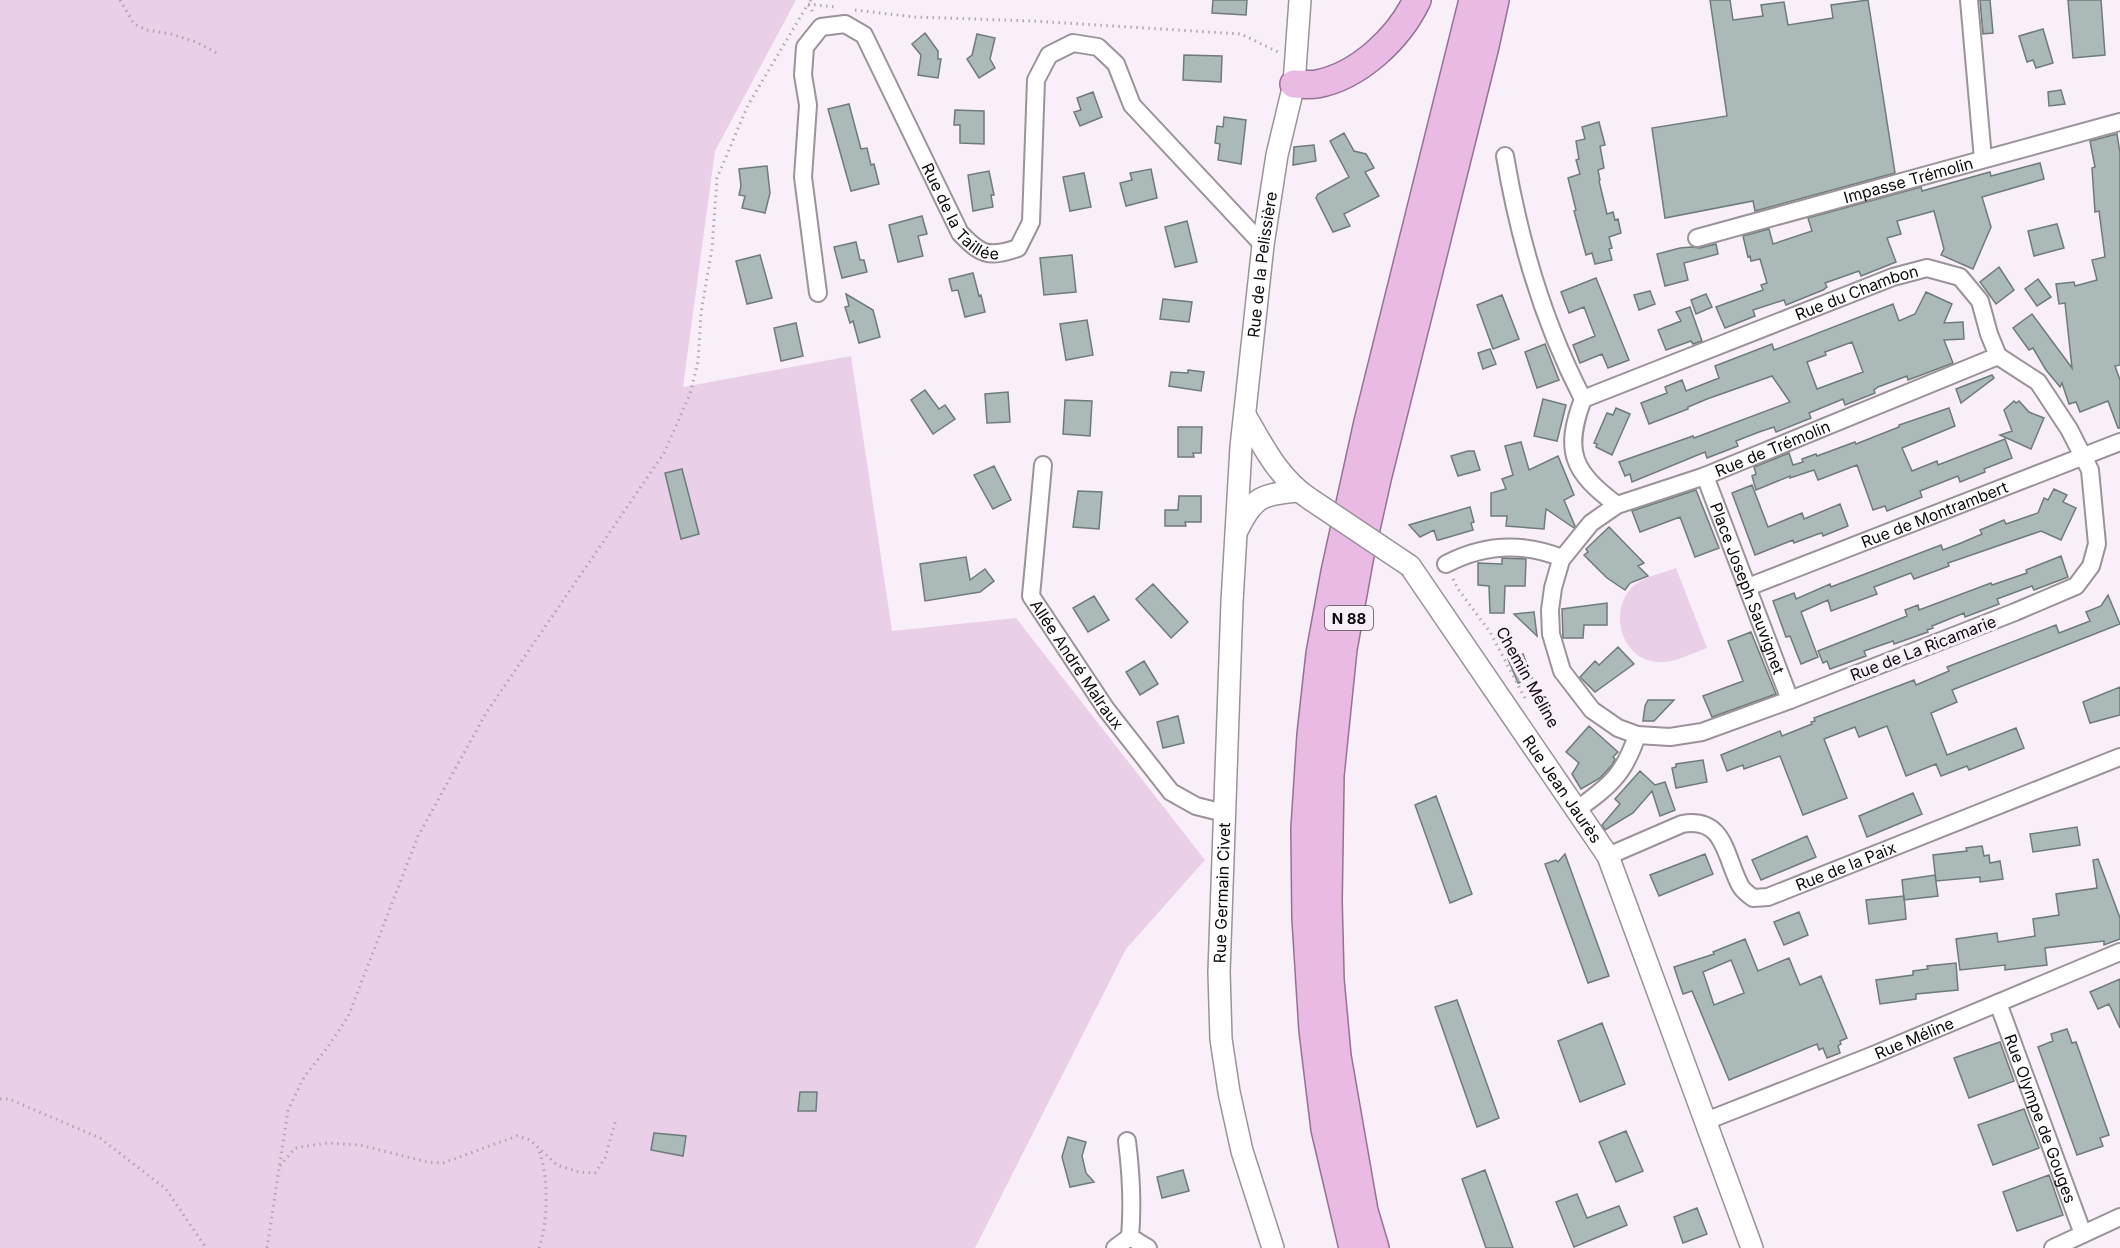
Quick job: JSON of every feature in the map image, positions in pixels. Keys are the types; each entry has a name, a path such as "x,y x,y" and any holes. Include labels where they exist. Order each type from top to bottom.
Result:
{"highway":[{"path":"1294,72 1316,84 1343,75 1372,56 1396,34 1417,0"},
{"name":"N 88","path":"1353,1248 1325,1129 1313,1030 1306,918 1305,829 1311,735 1320,654 1368,422 1473,0"},
{"name":"N 88","path":"1375,1248 1364,1211 1337,1056 1330,980 1328,901 1330,774 1343,649 1360,555 1495,0"}],"street":[{"name":"Rue de la Pelissière","path":"1236,532 1245,415 1263,245 1277,156 1294,72 1300,0"},
{"path":"1969,0 1983,159"},
{"name":"Rue de la Taillée","path":"818,293 803,177 808,105 803,75 805,47 821,27 845,24 864,35 960,232 976,249 997,255 1018,248 1031,222 1036,80 1049,55 1073,43 1098,47 1116,64 1132,105 1263,245"},
{"name":"Impasse Trémolin","path":"1697,238 2120,122"},
{"path":"1505,156 1513,206 1535,282 1569,372 1583,399 1574,423 1572,444 1580,471 1617,505"},
{"name":"Rue du Chambon","path":"1583,399 1893,277 1927,268 1960,277 1980,301 1998,356"},
{"path":"1998,356 2038,382 2084,455"},
{"name":"Rue de Trémolin","path":"1558,662 1551,634 1550,610 1553,588 1562,558 1591,523 1617,505 1705,476 1998,356"},
{"name":"Rue Jean Jaurès","path":"1245,415 1275,465 1303,495 1410,566 1575,811 1608,856 1752,1248"},
{"name":"Rue de Montrambert","path":"1748,587 2120,442"},
{"name":"Rue de La Ricamarie","path":"1558,662 1562,671 1592,711 1618,728 1637,735 1670,737 1702,732 2015,612 2076,586 2091,566 2097,544 2090,470 2084,455"},
{"name":"Allée André Malraux","path":"1043,465 1031,596 1106,709 1171,792 1196,806 1224,813"},
{"name":"Place Joseph Sauvignet","path":"1705,476 1790,700"},
{"path":"1236,532 1246,511 1254,502 1270,495 1303,495"},
{"name":"Rue Germain Civet","path":"1236,532 1219,972 1221,1039 1229,1092 1242,1151 1273,1248"},
{"path":"1446,564 1488,549 1518,546 1562,558"},
{"path":"1575,811 1619,775 1630,757 1637,735"},
{"name":"Rue de la Paix","path":"1608,856 1682,824 1694,821 1706,824 1720,838 1741,888 1753,898 1768,897 2120,757"},
{"name":"Rue Méline","path":"1706,1121 1871,1056 2120,952"},
{"name":"Rue Olympe de Gouges","path":"1998,1003 2083,1234"},
{"path":"1114,1248 1130,1237 1133,1211 1126,1141"},
{"path":"2053,1248 2120,1217"},
{"path":"1130,1237 1148,1248"}],"path":[{"path":"120,0 134,24 147,30 171,33 219,54"},
{"path":"267,1248 288,1110 304,1077 348,1017 418,836 486,713 664,453 690,394 698,362 701,314 712,248 717,178 748,105 808,4 915,17 1033,21 1241,34 1294,72"},
{"name":"Chemin Méline","path":"1446,564 1458,590 1490,632 1528,703"},
{"path":"0,1099 9,1099 100,1138 166,1189 206,1248"},
{"path":"279,1166 295,1149 327,1143 360,1145 428,1162 443,1163 517,1136 530,1140 538,1150 557,1165 579,1172 595,1173 605,1158 616,1119"},
{"path":"538,1150 544,1164 545,1193 545,1219 539,1248"}],"shaded area":[{"path":"0,0 796,0 715,151 683,387 851,356 892,631 1016,618 1205,860 1126,949 975,1248 0,1248"},
{"path":"1676,568 1707,648 1669,661 1657,662 1644,659 1626,642 1621,630 1622,605 1627,594 1640,581"}],"building":[{"path":"1213,0 1247,0 1246,15 1212,13"},
{"path":"1710,0 1730,0 1733,20 1763,16 1761,5 1784,2 1788,25 1833,18 1831,5 1868,0 1895,173 1755,211 1753,201 1665,218 1652,128 1727,116"},
{"path":"1980,0 1990,0 1993,33 1983,34"},
{"path":"2068,0 2101,0 2105,55 2073,58"},
{"path":"2043,29 2053,63 2036,68 2033,60 2027,62 2019,36"},
{"path":"925,33 938,51 938,59 941,59 938,78 918,75 921,55 912,44"},
{"path":"977,34 995,38 990,59 995,68 979,78 967,59 972,55"},
{"path":"1184,55 1222,56 1221,82 1183,80"},
{"path":"2061,90 2065,104 2049,106 2048,92"},
{"path":"1093,92 1102,117 1080,126 1074,112 1081,110 1077,98"},
{"path":"849,104 861,149 867,148 879,184 851,191 828,109"},
{"path":"955,110 984,111 984,144 960,143 960,125 954,125"},
{"path":"1224,117 1246,120 1241,164 1218,160 1220,144 1215,143 1217,126 1223,127"},
{"path":"1599,122 1605,145 1600,146 1604,168 1598,170 1599,181 1607,214 1613,212 1615,220 1618,219 1621,233 1609,237 1612,260 1595,264 1592,253 1586,255 1568,178 1580,174 1576,160 1579,159 1576,141 1585,139 1582,127"},
{"path":"1344,133 1354,151 1366,154 1374,168 1365,172 1379,196 1344,214 1350,226 1333,232 1316,198 1318,194 1349,177 1330,141"},
{"path":"2117,134 2120,153 2120,365 2115,366 2120,380 2120,428 2118,428 2108,401 2080,412 2076,402 2069,404 2062,383 2060,387 2046,370 2033,348 2029,350 2013,328 2032,314 2072,368 2065,303 2059,304 2056,284 2074,282 2075,286 2097,280 2092,260 2105,257 2099,211 2095,212 2092,168 2095,167 2090,141"},
{"path":"1314,145 1316,161 1293,165 1294,147"},
{"path":"2040,163 2044,179 1982,197 1991,227 1973,269 1941,255 1944,249 1934,211 1897,221 1901,234 1887,238 1896,262 1861,276 1859,271 1825,283 1827,287 1823,290 1786,305 1784,300 1753,310 1755,316 1725,328 1716,307 1763,290 1761,285 1767,283 1760,259 1751,261 1750,256 1748,257 1743,236 1769,229 1773,244 1812,231 1808,218 1921,187 1922,191 1990,172 1991,176"},
{"path":"767,166 770,193 765,213 742,208 745,196 739,195 741,186 739,169"},
{"path":"1151,169 1157,198 1126,206 1120,183 1132,180 1130,173"},
{"path":"989,171 994,195 991,195 993,207 973,211 968,175"},
{"path":"1084,173 1091,207 1070,211 1063,177"},
{"path":"922,216 927,234 918,236 923,256 898,262 889,225"},
{"path":"1187,221 1197,262 1175,267 1165,227"},
{"path":"2057,224 2064,248 2034,256 2028,231"},
{"path":"856,242 860,260 864,260 867,272 842,278 834,247"},
{"path":"1716,244 1718,254 1684,263 1688,280 1665,286 1657,254 1680,248 1700,248"},
{"path":"760,255 772,298 747,304 736,261"},
{"path":"1072,255 1076,292 1044,295 1040,258"},
{"path":"1999,267 2014,290 1996,304 1980,282"},
{"path":"973,273 985,312 965,317 958,290 952,291 949,279"},
{"path":"1596,278 1629,360 1608,368 1602,354 1580,363 1573,345 1595,336 1584,307 1569,313 1561,292"},
{"path":"2038,279 2051,297 2037,306 2025,289"},
{"path":"1650,291 1655,304 1639,310 1634,295"},
{"path":"1926,292 1952,304 1944,323 1963,322 1964,339 1944,340 1953,363 1908,380 1907,376 1878,387 1874,390 1875,393 1845,405 1843,399 1809,413 1811,418 1776,432 1774,427 1759,432 1736,441 1738,446 1707,458 1705,452 1632,482 1630,474 1625,476 1619,462 1693,436 1694,438 1790,402 1772,376 1707,399 1649,424 1641,403 1667,393 1665,387 1682,380 1686,391 1719,378 1715,366 1772,344 1774,350 1893,304 1899,321 1915,314","holes":["1852,342 1863,372 1817,389 1807,362 1826,355 1825,352"]},
{"path":"846,294 873,310 880,337 859,343 853,321 850,323 845,307 849,306"},
{"path":"1706,294 1712,307 1696,314 1691,300"},
{"path":"1502,295 1519,339 1493,349 1477,305"},
{"path":"1163,299 1192,302 1189,322 1160,319"},
{"path":"1690,307 1702,341 1693,344 1691,341 1666,350 1658,330 1681,321 1676,312"},
{"path":"1087,320 1093,355 1066,360 1060,324"},
{"path":"796,323 803,356 781,361 774,328"},
{"path":"1545,344 1559,380 1537,388 1525,352"},
{"path":"1490,349 1496,364 1483,369 1478,353"},
{"path":"1188,370 1204,372 1201,391 1169,386 1171,372 1188,373"},
{"path":"1992,375 1994,378 1961,403 1956,389"},
{"path":"925,390 939,409 945,405 955,419 933,434 911,400"},
{"path":"1008,392 1010,422 987,423 985,394"},
{"path":"1543,399 1566,405 1557,441 1534,436"},
{"path":"1065,400 1092,401 1090,436 1063,434"},
{"path":"2014,401 2016,403 2019,401 2029,412 2044,418 2031,449 2000,435 2012,431 2004,410"},
{"path":"1616,408 1630,414 1612,455 1596,447 1597,444 1594,443 1607,413 1613,415"},
{"path":"1949,408 1955,426 1902,448 1912,471 1937,461 1938,465 2005,439 2012,458 1960,482 1958,476 1920,491 1922,497 1887,511 1885,506 1873,510 1857,465 1818,480 1814,470 1790,478 1790,476 1756,490 1752,476 1756,474 1754,467 1789,453 1793,465 1803,462 1802,459 1855,442 1856,444 1899,427 1899,425"},
{"path":"1178,427 1202,427 1201,453 1193,453 1194,457 1178,457"},
{"path":"1521,442 1529,470 1558,456 1574,495 1564,500 1574,528 1546,509 1544,529 1506,526 1507,516 1491,516 1491,493 1506,489 1502,479 1513,475 1505,446"},
{"path":"1474,451 1480,470 1458,476 1451,456"},
{"path":"994,466 1011,500 993,509 974,475"},
{"path":"682,469 699,534 681,539 665,473"},
{"path":"1752,485 1768,527 1802,513 1804,519 1840,504 1848,526 1823,536 1822,533 1794,543 1793,540 1755,555 1732,493"},
{"path":"2054,489 2067,495 2063,502 2076,508 2061,540 2041,531 1948,563 1949,566 1914,579 1911,573 1874,587 1877,594 1831,611 1828,600 1801,612 1818,657 1801,664 1790,636 1786,637 1773,601 1794,593 1796,599 1830,584 1831,587 1941,545 1943,550 1982,534 1980,530 2004,520 2006,524 2038,513 2044,498 2048,500"},
{"path":"1696,490 1719,548 1695,557 1680,517 1640,532 1632,511"},
{"path":"1078,491 1102,492 1099,529 1073,527"},
{"path":"1179,496 1201,496 1201,522 1185,522 1186,526 1165,526 1165,510 1178,510"},
{"path":"1470,507 1474,522 1471,523 1473,530 1437,540 1434,530 1420,537 1409,525"},
{"path":"1609,527 1644,563 1638,566 1648,576 1630,583 1625,590 1607,578 1584,555 1588,552 1586,549"},
{"path":"2061,556 2068,577 2034,590 2032,586 1997,599 1999,604 1965,617 1964,613 1932,626 1933,628 1927,630 1928,632 1894,644 1893,641 1864,651 1866,656 1830,669 1827,661 1823,663 1818,651 1907,616 1905,610 1918,605 1919,610 1991,583 1992,585 2027,573 2026,570"},
{"path":"966,557 970,580 985,569 994,581 980,592 925,601 920,564"},
{"path":"1502,558 1526,559 1525,586 1505,586 1504,613 1490,613 1489,586 1478,585 1478,563 1502,564"},
{"path":"1153,584 1188,622 1171,638 1136,599"},
{"path":"2108,595 2120,624 1952,690 1957,702 1931,713 1947,755 2016,728 2024,748 1969,770 1967,766 1941,776 1936,764 1906,776 1887,726 1859,737 1855,727 1824,739 1847,798 1803,815 1780,756 1744,769 1743,765 1727,771 1721,755 1780,731 1782,736 1812,724 1811,722 1815,721 1814,718 1914,680 1916,685 1949,671 1947,667 2056,625 2059,633 2090,621 2086,612 2101,606"},
{"path":"1094,596 1109,620 1088,632 1073,608"},
{"path":"1607,603 1607,625 1584,625 1583,638 1563,638 1562,609"},
{"path":"1534,612 1537,636 1514,614"},
{"path":"1751,632 1776,694 1712,717 1703,696 1743,681 1728,641"},
{"path":"1618,647 1634,664 1595,692 1580,677 1595,661 1599,665"},
{"path":"1523,654 1532,678 1518,683 1508,659"},
{"path":"1144,661 1158,684 1140,695 1126,672"},
{"path":"2120,687 2120,715 2090,723 2083,702"},
{"path":"1648,700 1674,700 1654,721 1643,721"},
{"path":"1178,716 1184,743 1163,748 1157,722"},
{"path":"1589,726 1618,752 1613,757 1615,759 1612,765 1600,778 1581,789 1572,774 1579,763 1566,752"},
{"path":"1703,760 1707,782 1676,788 1672,768 1676,767 1676,764"},
{"path":"1640,771 1655,785 1665,782 1675,810 1660,816 1652,791 1633,813 1605,830 1602,825 1620,804 1615,799"},
{"path":"1913,793 1922,814 1867,837 1859,816"},
{"path":"1436,796 1472,894 1450,903 1415,805"},
{"path":"2077,827 2080,845 2033,852 2030,834"},
{"path":"1807,836 1816,857 1761,880 1752,860"},
{"path":"1982,846 1984,856 1989,855 1990,863 2000,861 2003,879 1980,882 1980,877 1936,881 1933,855 1967,851 1966,848"},
{"path":"1565,854 1609,976 1588,983 1545,864 1556,860 1558,862"},
{"path":"1705,854 1713,874 1659,896 1650,875"},
{"path":"2098,859 2120,918 2120,939 2104,945 2104,941 2045,948 2047,965 2005,970 2005,965 1960,970 1956,939 1997,933 1998,942 2035,936 2033,919 2059,915 2056,894 2097,888 2093,860"},
{"path":"1935,875 1938,896 1904,900 1902,880"},
{"path":"1904,896 1906,919 1869,924 1866,900"},
{"path":"1799,912 1808,935 1784,945 1774,922"},
{"path":"1745,939 1758,971 1789,958 1800,985 1821,976 1847,1038 1840,1041 1841,1044 1838,1046 1840,1053 1827,1058 1823,1048 1819,1050 1817,1044 1729,1080 1692,991 1683,994 1674,967 1714,954 1713,952","holes":["1731,960 1744,993 1714,1005 1703,972"]},
{"path":"1956,963 1958,990 1916,994 1916,999 1880,1004 1876,980 1913,975 1913,971 1928,969 1927,966"},
{"path":"2120,979 2120,1028 2109,1004 2098,1009 2090,992"},
{"path":"1457,1000 1499,1118 1477,1127 1435,1007"},
{"path":"1602,1023 1625,1084 1580,1102 1558,1041"},
{"path":"2067,1029 2072,1043 2076,1042 2109,1135 2100,1138 2103,1146 2077,1155 2038,1047 2053,1041 2051,1034"},
{"path":"2000,1042 2014,1081 1969,1098 1954,1058"},
{"path":"800,1092 817,1092 816,1111 798,1111"},
{"path":"2024,1109 2039,1148 1993,1165 1978,1125"},
{"path":"1626,1131 1643,1171 1616,1182 1599,1142"},
{"path":"654,1133 686,1136 683,1156 651,1150"},
{"path":"1068,1137 1086,1142 1082,1156 1086,1173 1094,1182 1070,1187 1062,1157"},
{"path":"1183,1170 1189,1191 1162,1198 1157,1177"},
{"path":"1485,1170 1513,1248 1486,1248 1462,1179"},
{"path":"2049,1175 2063,1215 2017,1231 2003,1192"},
{"path":"1577,1194 1587,1218 1619,1206 1627,1225 1574,1247 1556,1202"},
{"path":"1697,1208 1707,1234 1683,1243 1674,1217"}]}
